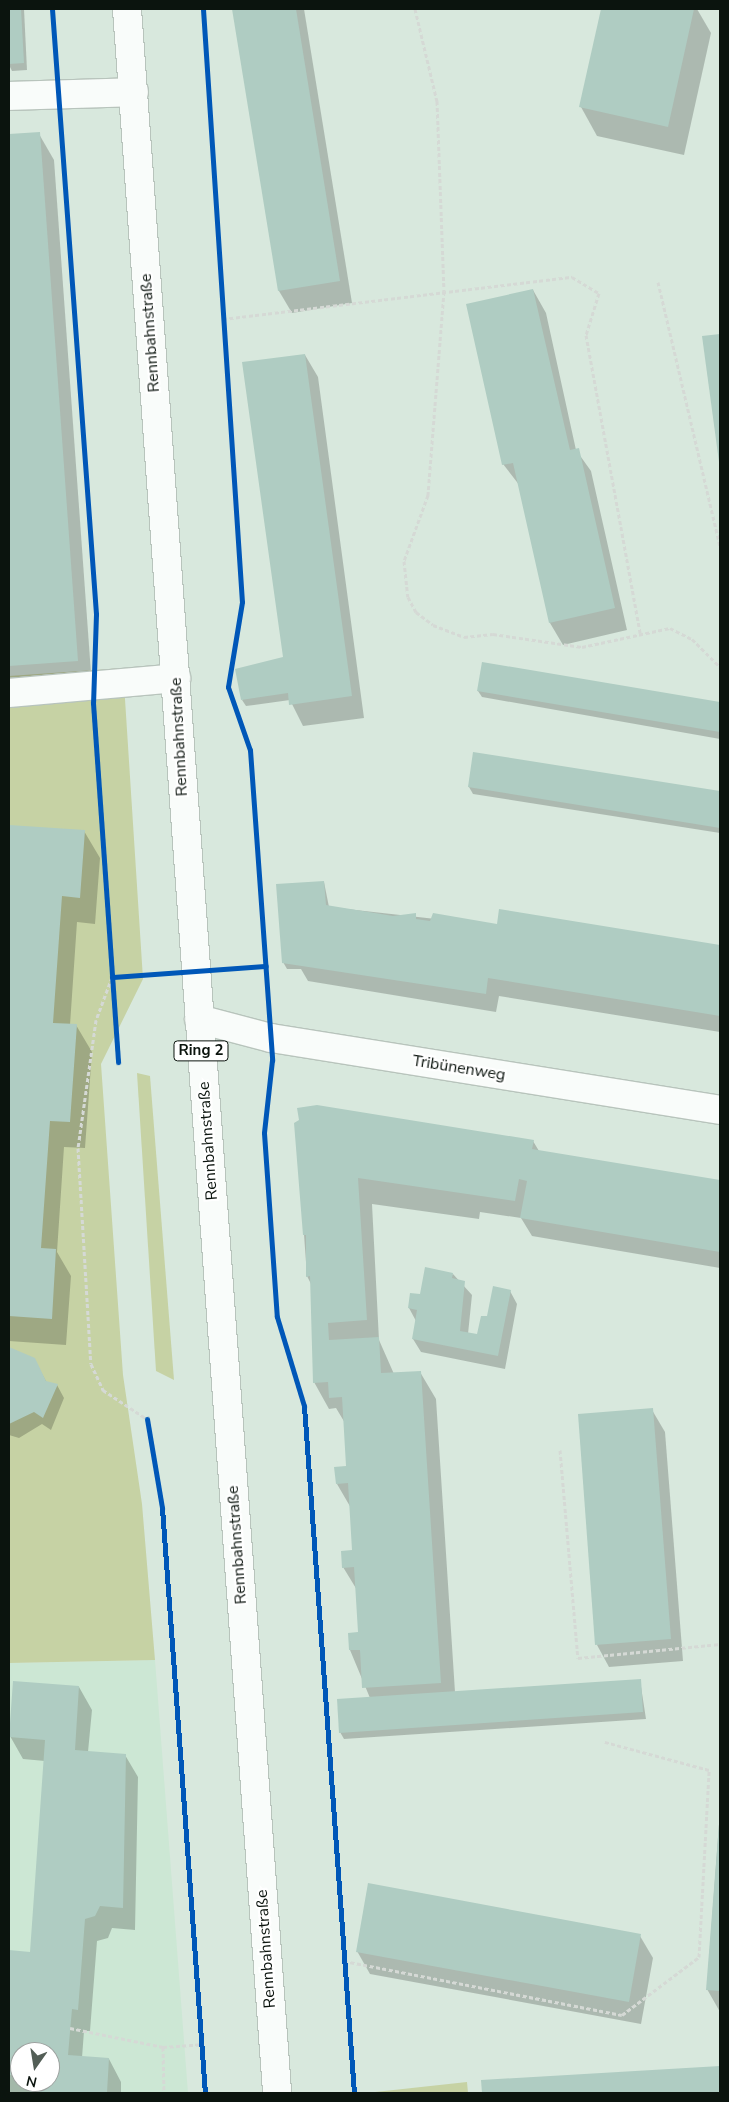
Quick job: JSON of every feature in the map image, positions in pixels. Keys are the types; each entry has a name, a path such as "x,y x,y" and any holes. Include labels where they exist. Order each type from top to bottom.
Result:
{"main road":[{"name":"Rennbahnstraße","path":"127,9 277,2093"},
{"path":"9,96 134,92"},
{"path":"9,694 176,678"},
{"name":"Tribünenweg","path":"199,1019 271,1038 720,1110"}],"path":[{"path":"415,9 437,101 444,291 428,495 404,561 404,582 416,612 448,633 464,637 493,634 582,647 659,628 680,631 720,667"},
{"path":"224,319 572,277 599,293 586,335 640,633"},
{"path":"658,282 720,546"},
{"path":"112,977 114,996"},
{"path":"112,977 96,1020 78,1148 91,1364 103,1390 147,1420"},
{"path":"560,1450 578,1658 720,1644"},
{"path":"344,1961 622,2015 699,1957 709,1770 605,1742"},
{"path":"70,2028 164,2047 202,2044"},
{"path":"164,2047 164,2093"}],"shaded area":[{"path":"155,1660 188,2093 9,2093 9,1663"}],"green space":[{"path":"123,668 143,979 101,1064 123,1375 142,1504 155,1660 9,1663 9,676"},
{"path":"137,1073 150,1076 174,1380 156,1371"},
{"path":"467,2082 468,2093 366,2093"}],"building":[{"path":"9,9 21,9 24,63 9,64"},
{"path":"232,9 296,9 340,281 278,291"},
{"path":"601,9 694,9 668,127 579,107"},
{"path":"40,132 78,661 9,666 9,134"},
{"path":"533,289 570,450 579,448 615,608 549,623 513,463 502,465 466,304"},
{"path":"720,334 720,462 719,462 702,336"},
{"path":"305,354 352,696 289,705 288,693 241,700 235,669 283,657 242,362"},
{"path":"482,662 720,702 720,732 477,691"},
{"path":"473,752 720,791 720,828 468,787"},
{"path":"9,825 85,830 80,898 62,896 53,1023 77,1024 70,1122 50,1121 41,1248 56,1249 52,1319 9,1316"},
{"path":"324,881 326,905 393,916 416,913 416,919 430,921 433,913 497,924 499,909 720,945 720,1016 488,978 486,994 282,963 276,884"},
{"path":"317,1105 534,1140 532,1149 720,1180 720,1252 520,1218 527,1181 519,1179 515,1201 358,1178 367,1320 328,1323 329,1340 379,1337 381,1373 421,1371 441,1683 362,1688 360,1650 349,1650 348,1633 358,1632 354,1567 342,1568 341,1551 352,1550 348,1483 336,1484 334,1467 346,1466 342,1397 329,1398 328,1382 313,1383 310,1276 306,1277 306,1235 303,1235 294,1123 299,1120 297,1108"},
{"path":"425,1267 453,1273 452,1278 465,1281 460,1331 477,1334 481,1316 487,1316 493,1286 511,1290 498,1356 412,1339 417,1310 408,1308 410,1293 420,1294"},
{"path":"9,1347 35,1358 46,1381 58,1384 43,1418 34,1412 9,1424"},
{"path":"653,1408 671,1639 595,1645 578,1414"},
{"path":"641,1679 643,1712 339,1733 337,1699"},
{"path":"13,1681 79,1686 75,1750 126,1754 123,1908 100,1906 95,1916 85,1919 78,2010 72,2009 68,2055 109,2058 107,2093 30,2093 60,2092 60,2042 10,2042 9,2075 9,1950 30,1952 45,1740 9,1737"},
{"path":"720,1812 720,1991 706,1990"},
{"path":"368,1883 641,1934 629,2002 356,1952"},
{"path":"720,2066 720,2093 482,2093 481,2080"}],"cycle path":[{"path":"52,9 96,614 93,703 118,1062"},
{"path":"203,9 242,602 228,687 250,750 272,1060 264,1133 277,1317 304,1406 354,2093"},
{"path":"112,977 266,966"},
{"path":"147,1419 162,1508 205,2093"}]}
